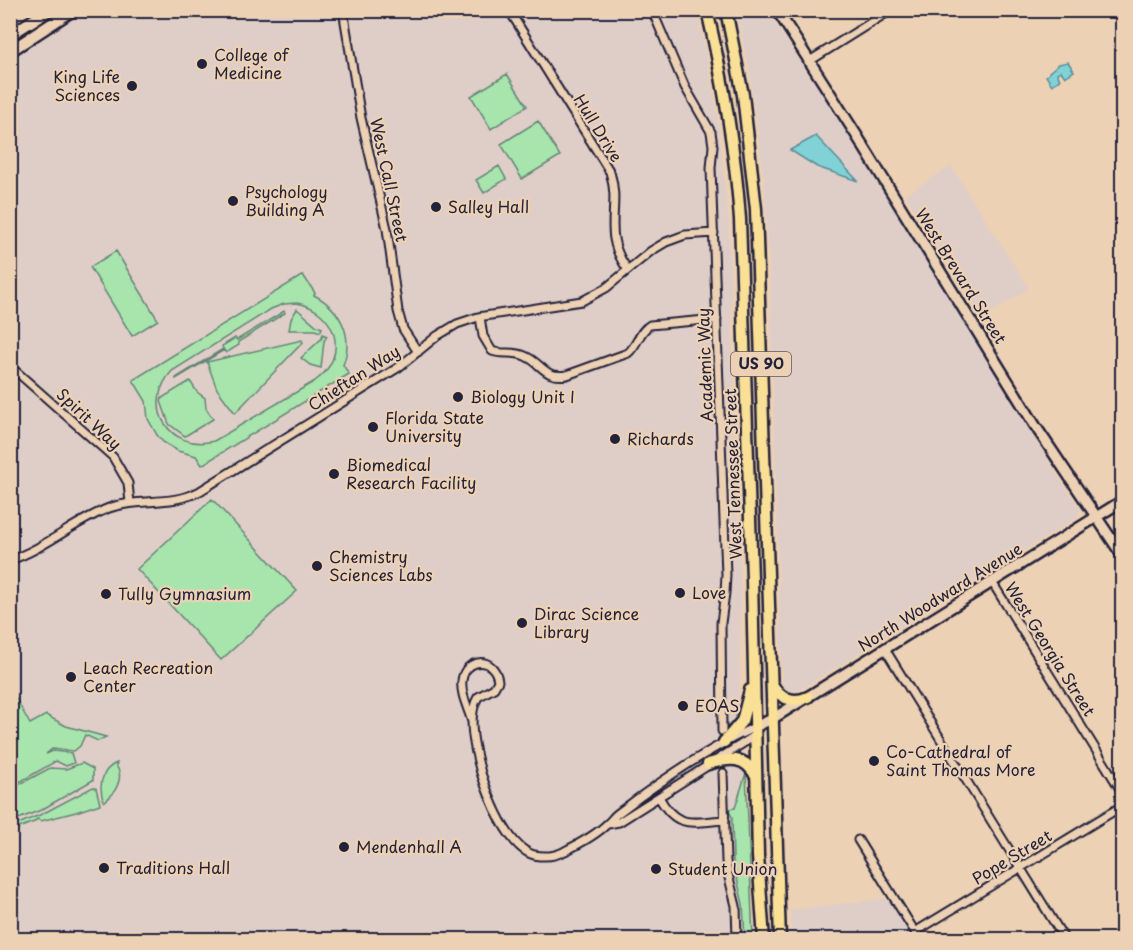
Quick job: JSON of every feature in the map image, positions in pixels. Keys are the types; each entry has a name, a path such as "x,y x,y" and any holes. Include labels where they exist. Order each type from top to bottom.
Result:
{"main road":[{"path":"10,35 49,10"},
{"path":"10,51 73,10"},
{"name":"West Tennessee Street","path":"707,10 724,88 738,195 758,856 764,939"},
{"name":"West Tennessee Street","path":"726,10 743,94 756,209 780,939"},
{"path":"723,737 737,729 743,719 754,672"},
{"path":"771,677 776,692 783,698 799,700 808,697"},
{"path":"708,765 728,759 741,760 752,769 757,781"}],"street":[{"name":"West Call Street","path":"343,10 364,131 387,229 398,311 403,329 418,352"},
{"name":"Hull Drive","path":"509,10 610,172 613,186 614,242 628,270"},
{"name":"Academic Way","path":"652,10 683,83 711,132 713,143 711,171 726,583 721,623 723,737"},
{"name":"West Brevard Street","path":"777,10 1036,427 1122,555"},
{"path":"808,62 891,10"},
{"name":"Chieftan Way","path":"10,560 29,553 103,511 130,503 172,501 200,491 399,367 449,328 480,317 582,301 606,288 654,248 685,235 714,233"},
{"path":"480,317 483,336 492,351 522,355 549,374 557,376 628,353 650,325 717,319"},
{"name":"Spirit Way","path":"10,366 113,457 128,483 130,503"},
{"name":"North Woodward Avenue","path":"608,824 620,822 708,765 772,719 1122,501"},
{"name":"West Georgia Street","path":"992,582 1122,792"},
{"path":"885,649 1065,939"},
{"name":"North Woodward Avenue","path":"472,722 476,699 498,683 494,669 484,663 472,665 465,671 462,680 462,689 472,722 480,766 488,791 509,834 522,849 537,855 566,851 608,824 617,814 723,737 756,731"},
{"path":"723,773 727,867 736,906 737,939"},
{"path":"659,797 668,812 678,820 689,822 725,820"},
{"name":"Pope Street","path":"915,932 1122,806"},
{"path":"858,840 920,939"}],"shaded area":[{"name":"Florida State University","path":"87,11 697,11 719,123 729,226 741,590 739,707 746,773 753,939 11,939 10,58"},
{"path":"736,11 768,11 852,140 1080,508 1078,517 795,693 788,693 782,688 769,258 764,180 749,69"},
{"path":"951,166 1029,288 982,319 905,195"},
{"path":"889,898 914,939 792,939 790,910"}],"green space":[{"path":"507,74 527,106 491,129 471,96"},
{"path":"538,121 560,156 522,179 501,144"},
{"path":"499,166 506,179 484,193 476,180"},
{"path":"116,251 158,320 132,336 90,267"},
{"path":"303,275 315,293 314,295 338,316 346,334 347,344 343,365 349,374 202,465 196,456 178,451 163,442 157,435 148,419 146,401 133,380","holes":["297,303 322,315 330,325 335,347 333,359 326,371 315,381 214,441 198,443 184,440 164,423 159,398 163,385 172,371 271,309 284,304"]},
{"path":"297,309 322,328 320,332 289,330 291,319"},
{"path":"284,311 285,313 238,342 239,345 226,353 224,350 176,379 223,349 222,346 235,338 237,340"},
{"path":"323,334 327,336 324,341 321,368 310,365 301,358 321,339"},
{"path":"302,340 303,342 235,413 217,389 207,362"},
{"path":"190,381 197,392 205,398 206,408 213,419 185,436 169,424 161,401 162,398"},
{"path":"212,499 297,591 221,660 137,569"},
{"path":"11,690 30,724 46,715 66,726 106,737 98,741 85,735 80,746 74,751 52,749 46,754 53,751 71,753 74,763 66,766 56,761 11,787"},
{"path":"82,763 93,769 93,780 41,810 11,822 11,789 50,768 66,769"},
{"path":"117,763 118,785 104,802 101,790 102,779 107,770"},
{"path":"746,773 753,940 745,939 743,904 733,861 732,817 728,809 735,808"},
{"path":"93,787 96,788 100,804 41,821 37,819 11,831 11,827 42,814"}],"water":[{"path":"1068,62 1074,71 1065,77 1061,71 1057,73 1060,80 1052,85 1046,76 1059,64"},
{"path":"816,136 858,181 817,167 790,150"}],"tunnel":[{"path":"722,731 723,773"}],"place":[{"name":"College of Medicine","path":"202,64"},
{"name":"King Life Sciences","path":"132,86"},
{"name":"Psychology Building A","path":"233,201"},
{"name":"Salley Hall","path":"436,207"},
{"name":"Biology Unit I","path":"458,397"},
{"name":"Florida State University","path":"373,427"},
{"name":"Richards","path":"615,439"},
{"name":"Biomedical Research Facility","path":"334,474"},
{"name":"Chemistry Sciences Labs","path":"317,566"},
{"name":"Love","path":"680,593"},
{"name":"Tully Gymnasium","path":"106,594"},
{"name":"Dirac Science Library","path":"522,623"},
{"name":"Leach Recreation Center","path":"71,677"},
{"name":"EOAS","path":"683,706"},
{"name":"Co-Cathedral of Saint Thomas More","path":"874,761"},
{"name":"Mendenhall A","path":"344,847"},
{"name":"Traditions Hall","path":"104,868"},
{"name":"Student Union","path":"656,869"}]}
